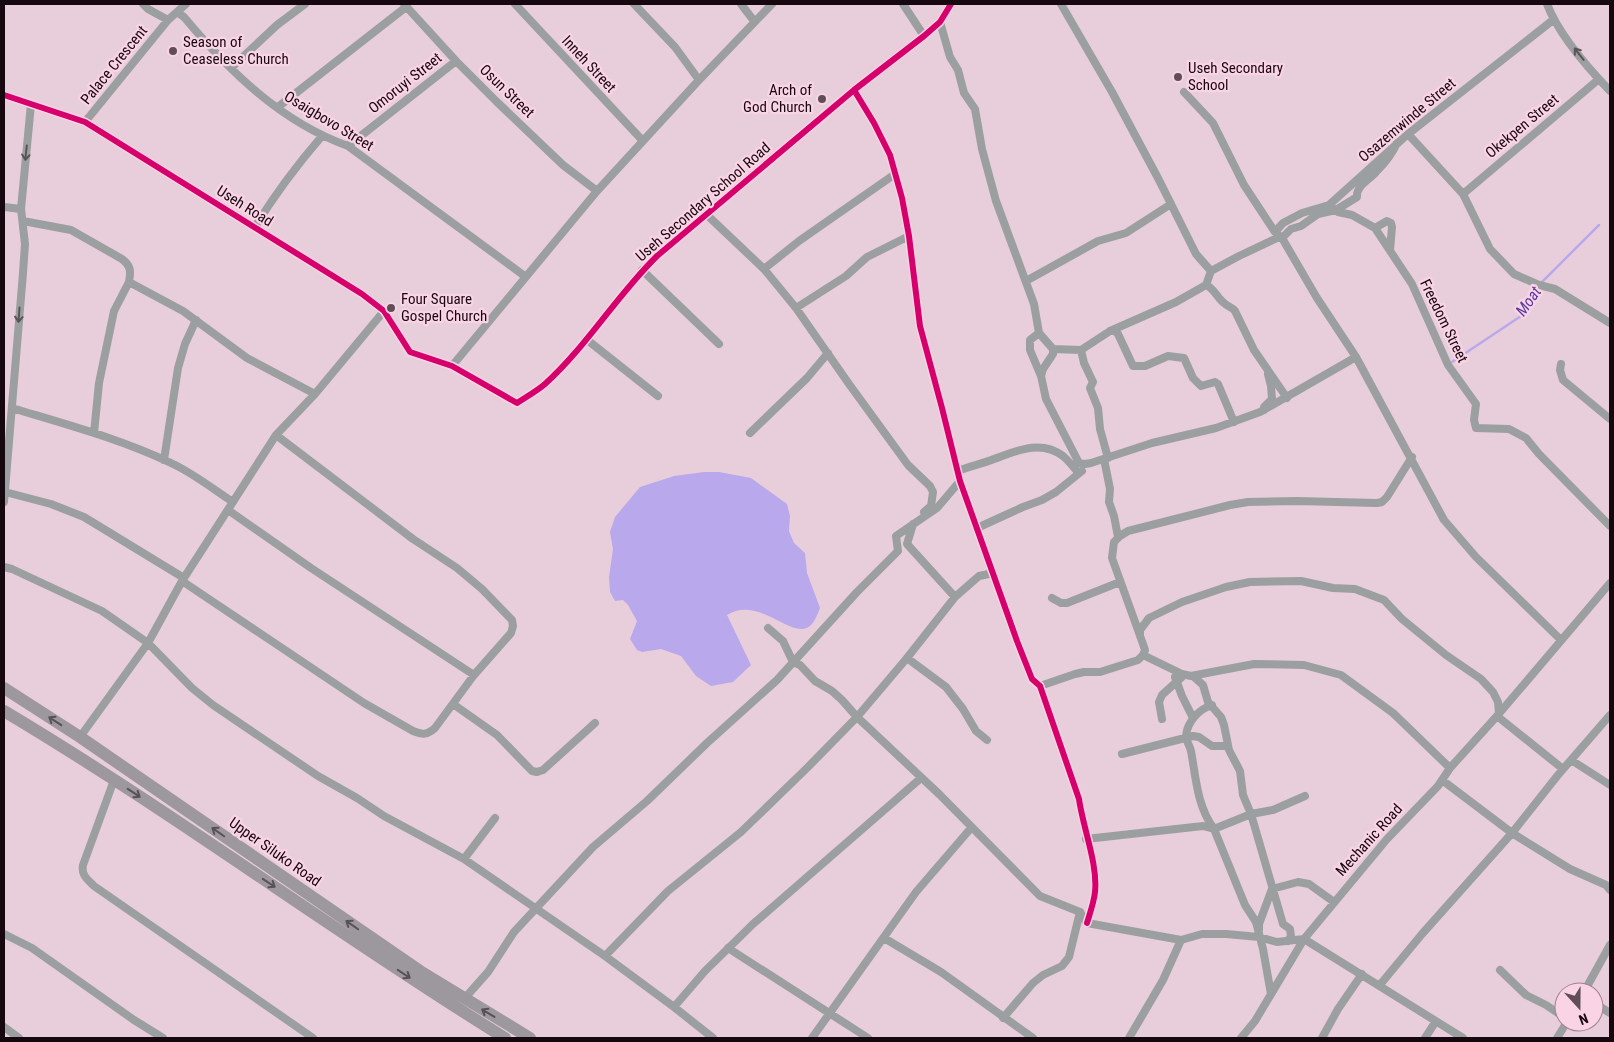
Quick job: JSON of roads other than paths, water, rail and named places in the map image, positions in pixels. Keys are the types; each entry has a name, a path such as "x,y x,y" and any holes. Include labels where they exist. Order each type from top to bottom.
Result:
{"main road":[{"name":"Upper Siluko Road","path":"4,688 80,737 386,948 464,999 530,1038"},
{"name":"Upper Siluko Road","path":"4,711 114,780 437,996 505,1038"}],"street":[{"path":"143,4 148,9 168,20"},
{"name":"Palace Crescent","path":"85,122 168,20 186,4"},
{"path":"231,68 271,30 305,4"},
{"name":"Inneh Street","path":"516,4 643,141"},
{"path":"634,4 675,47 699,80"},
{"path":"741,4 754,21"},
{"path":"452,366 598,191 699,80 772,4"},
{"path":"903,4 924,36"},
{"name":"Useh Secondary School Road","path":"452,366 516,403 545,384 642,270 854,90 924,36 940,22 949,4"},
{"path":"1061,4 1112,92 1196,254 1212,271"},
{"path":"1547,4 1554,20 1610,91"},
{"path":"278,107 405,5"},
{"name":"Osun Street","path":"405,5 456,61 563,165 598,191"},
{"name":"Osaigbovo Street","path":"177,12 258,94 322,136 348,146 526,277"},
{"name":"Osazemwinde Street","path":"1275,232 1283,222 1302,213 1329,205 1397,143 1554,20"},
{"path":"940,22 950,57 958,70 964,93 975,109 982,149 996,201 1034,304 1039,332 1053,349 1053,354 1043,368 1041,376"},
{"name":"Omoruyi Street","path":"348,146 456,61"},
{"name":"Okekpen Street","path":"1463,194 1599,79"},
{"path":"854,90 874,123 890,155 902,198 909,236 920,326 960,481 1026,665 1032,680 1040,686 1079,799 1086,839 1093,864 1095,892 1087,923"},
{"path":"1184,92 1213,123 1244,185 1275,232 1282,238 1317,298 1356,357 1412,457 1444,520 1476,557 1561,640"},
{"name":"Useh Road","path":"4,95 85,122 362,294 384,311 410,352 452,366"},
{"path":"4,502 23,273 24,244 21,208 31,104"},
{"path":"1408,134 1463,194 1490,249 1514,274 1539,285 1554,289 1610,323"},
{"path":"255,227 283,183 322,136"},
{"path":"1053,349 1081,350 1110,331 1176,302 1206,284 1212,271 1239,256 1277,238 1282,238 1291,229 1301,226 1318,214 1336,210 1357,197 1356,192 1376,173 1394,151 1397,143"},
{"path":"764,269 895,174"},
{"path":"1151,217 1164,198 1164,191"},
{"path":"1026,281 1098,241 1126,233 1171,204"},
{"name":"Freedom Street","path":"1329,205 1375,228 1390,250 1412,284 1448,365 1476,404 1474,420 1476,428 1509,429 1526,438 1539,454 1610,526"},
{"path":"4,207 21,208"},
{"path":"706,214 764,269 796,308 908,464 930,486 933,492 931,506 914,524 907,544 955,597"},
{"path":"23,221 71,230 122,258 129,264 131,270 129,282 114,311 99,383 94,434"},
{"path":"1375,228 1387,221 1391,223 1390,250"},
{"path":"796,308 846,276 867,257 909,236"},
{"path":"642,270 719,344"},
{"path":"129,282 183,311 247,358 314,394"},
{"path":"1206,284 1210,286 1224,304 1235,311 1249,341 1287,398"},
{"path":"80,737 148,643 183,580 276,435 314,394 384,311"},
{"path":"164,460 178,368 184,344 196,320"},
{"path":"1110,331 1115,331 1118,334 1133,366 1145,366 1168,356 1184,358 1193,378 1201,386 1215,382 1218,384 1234,422"},
{"path":"1039,332 1030,340 1030,350 1041,376 1046,399 1079,463 1085,464 1152,443 1234,422 1287,398 1356,357"},
{"path":"586,338 658,396"},
{"path":"1081,350 1092,382 1090,388 1098,408 1110,489 1109,502 1118,537"},
{"path":"750,433 807,378 828,353"},
{"path":"1561,364 1560,370 1563,380 1610,419"},
{"path":"1264,410 1264,406 1272,399 1266,368"},
{"path":"12,408 94,434 174,464 233,502"},
{"path":"5,492 51,504 84,517 183,580 364,703 413,731 428,734 435,728 474,674 511,633 512,620 482,589 457,568 413,539 276,435"},
{"path":"958,471 988,462 1014,450 1032,447 1050,449 1063,456 1079,473"},
{"path":"1040,686 1084,672 1109,670 1138,660 1143,656 1145,650 1112,558 1114,542 1118,537 1128,531 1248,502 1297,501 1377,504 1387,498 1412,457"},
{"path":"977,528 1042,500 1056,492 1091,463"},
{"path":"464,999 488,972 514,932 593,847 647,801 707,743 777,680 857,592 898,551 896,536 938,508 960,481"},
{"path":"228,510 311,568 474,674"},
{"path":"605,956 668,891 740,832 807,768 856,717 907,658 955,597 979,576 988,561"},
{"path":"4,567 102,611 148,643 192,688 213,705 318,776 384,816 464,859 605,956 674,1006 713,1038"},
{"path":"979,576 989,574 991,570"},
{"path":"1140,636 1140,630 1149,618 1182,602 1226,587 1250,582 1301,581 1333,588 1355,589 1384,600 1402,619 1481,679 1493,692 1498,702 1498,715 1563,769"},
{"path":"1052,598 1061,603 1066,603 1120,582"},
{"name":"Mechanic Road","path":"1241,1038 1255,1021 1304,939 1334,902 1387,839 1442,780 1450,768 1498,715 1610,583"},
{"path":"768,628 783,641 793,662 800,665 815,681 832,691 856,717 921,778 1040,896 1080,912 1087,923 1181,940 1202,934 1259,937 1277,942 1304,939 1463,1038"},
{"path":"1143,656 1188,675 1203,685 1205,695 1221,717 1228,746 1240,771 1244,795 1282,924 1290,929 1291,936 1288,941"},
{"path":"907,658 946,687 963,709 976,731 987,740"},
{"path":"1162,719 1159,702 1162,695 1176,682 1188,675 1254,664 1304,665 1341,675 1393,713 1450,768"},
{"path":"1174,670 1176,682 1194,718"},
{"path":"453,704 497,735 532,772 543,770 595,723"},
{"path":"1212,705 1204,708 1194,718 1186,737 1201,806 1214,829 1245,905 1256,922 1271,994"},
{"path":"1380,986 1422,934 1512,833 1570,760 1610,715"},
{"path":"1122,754 1186,737 1199,737 1212,746 1228,746"},
{"path":"1570,760 1610,785"},
{"path":"674,1006 753,924 921,778"},
{"path":"114,780 82,870 84,875 94,886 313,1038"},
{"path":"1442,780 1512,833 1570,869 1609,887"},
{"path":"1086,839 1203,826 1214,829 1251,814 1273,810 1305,796"},
{"path":"464,859 495,818"},
{"path":"812,1038 916,892 971,828"},
{"path":"1272,889 1298,882 1309,884 1334,902"},
{"path":"1259,937 1259,924 1272,889"},
{"path":"1003,1018 1034,983 1043,975 1062,966 1069,957 1080,912"},
{"path":"4,934 32,948 134,1020 164,1038"},
{"path":"884,938 941,972 1033,1038"},
{"path":"1129,1038 1163,980 1181,940"},
{"path":"1590,982 1610,945"},
{"path":"728,948 868,1038"},
{"path":"1500,970 1526,995 1554,1010"},
{"path":"1322,1038 1338,1009 1362,974"},
{"path":"1425,1038 1436,1021"},
{"path":"4,1027 19,1038"}],"waterway":[{"name":"Moat","path":"1449,364 1521,316 1539,285 1599,225"}],"place":[{"name":"Season of Ceaseless Church","path":"173,51"},
{"name":"Useh Secondary School","path":"1178,77"},
{"name":"Arch of God Church","path":"822,99"},
{"name":"Four Square Gospel Church","path":"391,308"}]}
